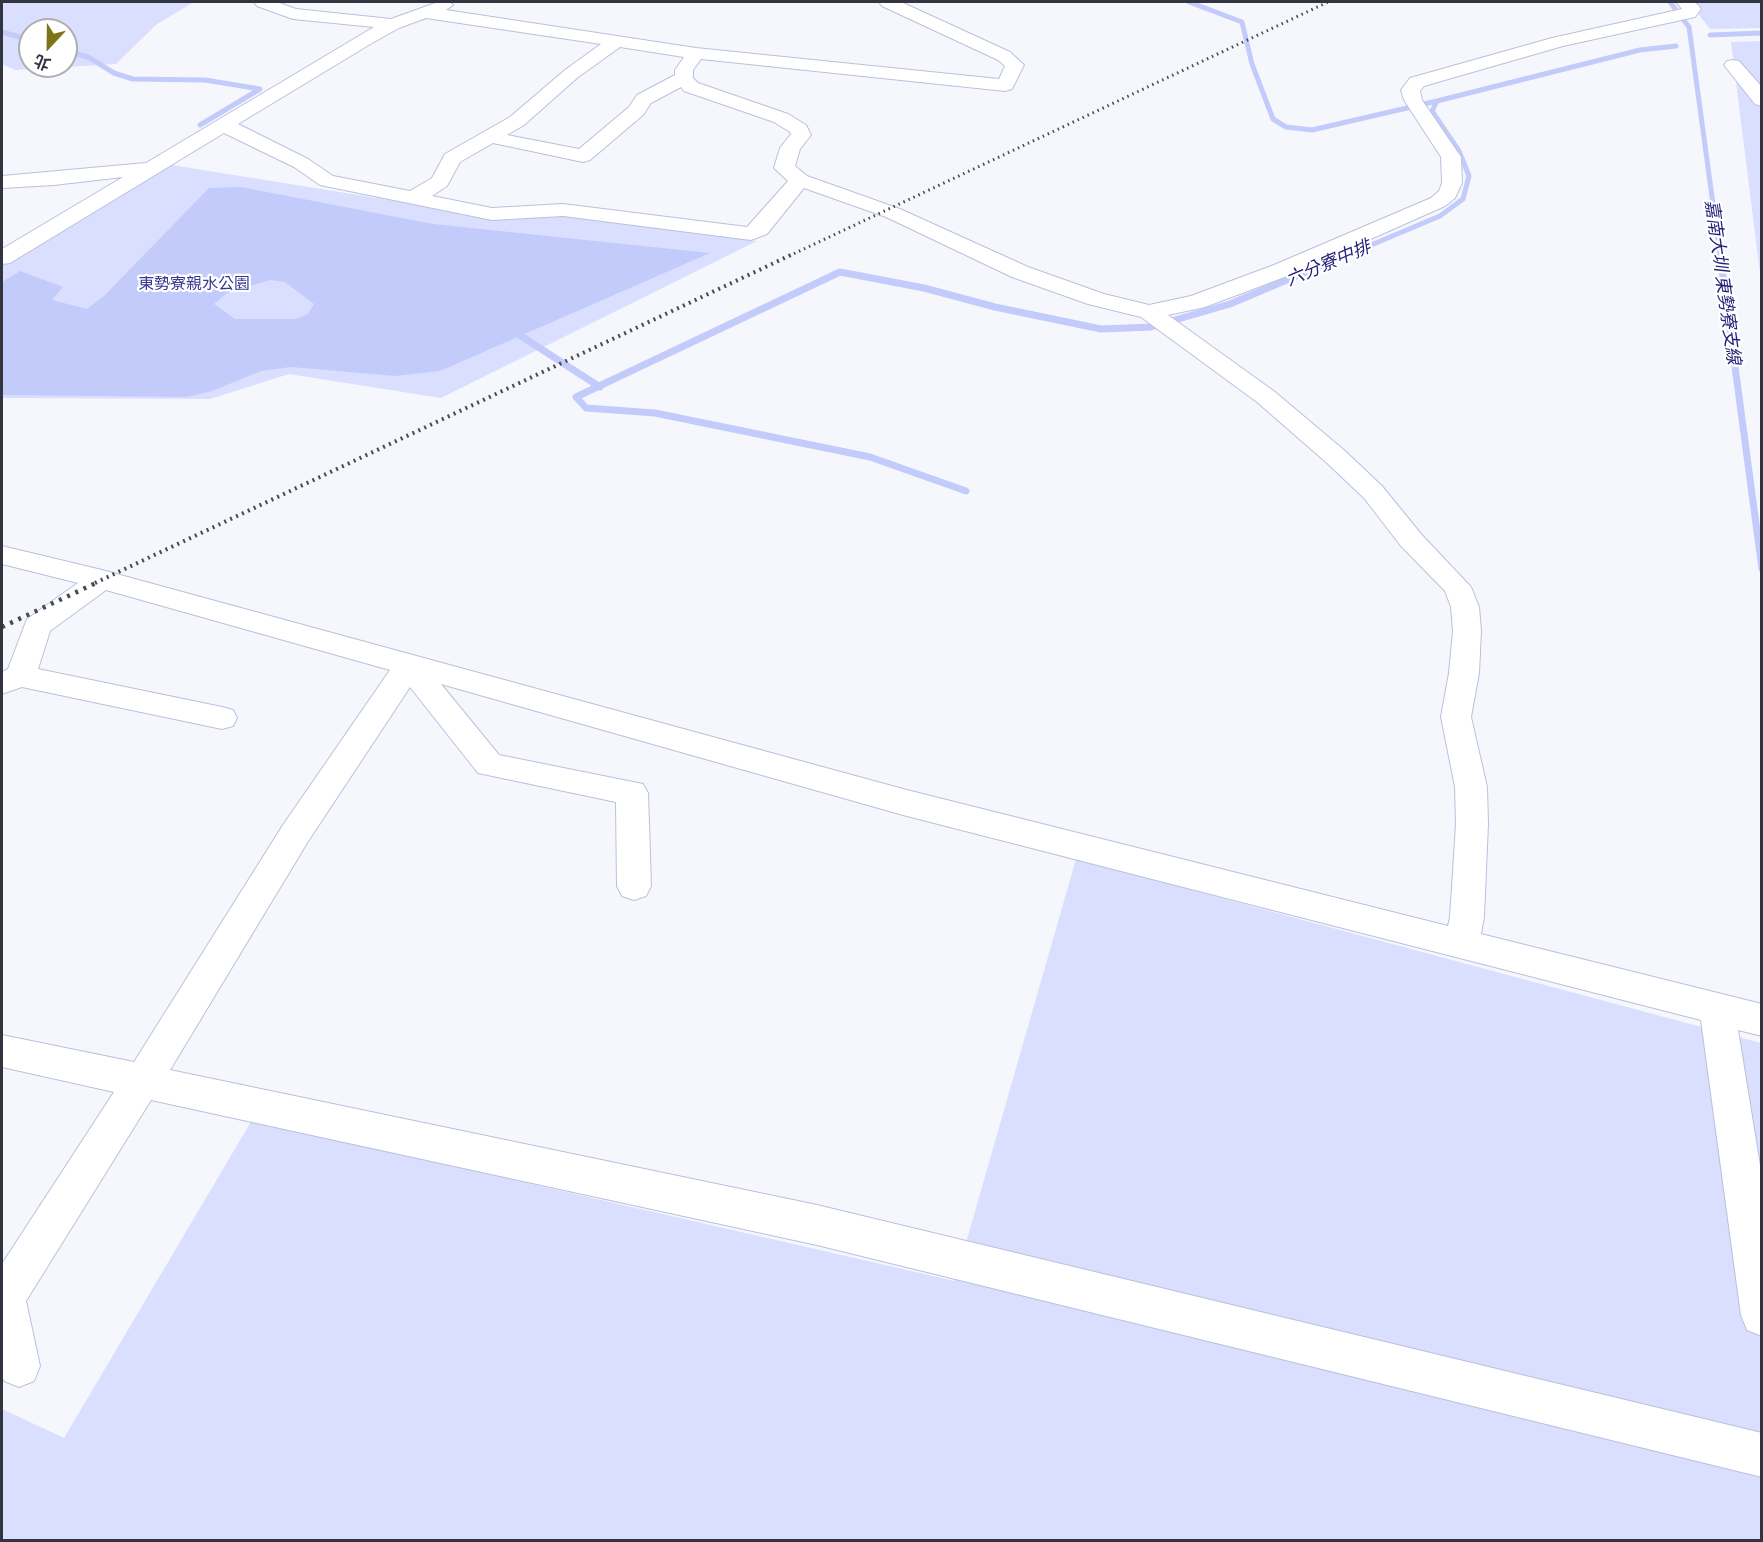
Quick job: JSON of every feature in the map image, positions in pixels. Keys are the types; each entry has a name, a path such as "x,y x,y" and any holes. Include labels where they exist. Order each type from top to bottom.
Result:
{"street":[{"path":"263,2 293,14 393,24"},
{"path":"2,258 393,24 453,2"},
{"path":"424,12 696,52 1005,85 1015,65 1004,56 888,2"},
{"path":"1158,319 1282,270 1438,202 1448,194 1452,183 1451,157 1416,105 1410,90 1417,82 1558,42 1689,13 1692,9 1684,2"},
{"path":"414,198 440,183 452,158 517,121 571,74 617,41"},
{"path":"696,52 686,65 684,78 691,87 781,118 799,129 801,135 790,148 784,168 800,180 893,213 1020,272 1158,319 1266,397 1336,457 1373,492 1411,540 1457,587 1465,607 1467,631 1464,674 1456,717 1471,787 1472,824 1467,917 1461,944"},
{"path":"1733,65 1761,100"},
{"path":"500,140 583,156 636,111 644,99 684,78"},
{"path":"225,125 301,163 327,181 502,215 563,210 751,234 759,229 800,180"},
{"path":"2,182 54,179 156,166"},
{"path":"2,555 102,579 903,802 1761,1020"},
{"path":"102,579 38,626 11,680 222,718"},
{"path":"409,665 489,765 632,793 634,886"},
{"path":"19,1366 4,1297 142,1082 295,834 409,665"},
{"path":"1717,1009 1761,1315"},
{"path":"2,1051 817,1225 1761,1455"}],"green space":[{"path":"2,2 194,2 157,24 116,64 78,66 78,18 18,18 18,70 2,64"},
{"path":"1689,2 1761,2 1761,28 1710,29"},
{"path":"1761,41 1761,281 1731,42"},
{"name":"東勢寮親水公園","path":"172,165 495,217 561,214 757,241 441,398 289,374 210,399 2,398 2,266"},
{"path":"1076,859 1761,1043 1761,1540 2,1540 2,1409 64,1438 252,1120 955,1281"}],"shaded area":[{"name":"東勢寮親水公園","path":"241,187 433,224 710,253 440,371 395,376 291,367 261,371 212,391 187,397 2,395 2,282 20,271 63,287 52,300 87,309 104,296 209,188","holes":["270,280 285,282 314,304 308,314 295,319 235,319 214,304 227,293"]}],"waterway":[{"path":"1189,2 1242,22 1252,64 1273,119 1286,127 1312,130 1437,101"},
{"name":"嘉南大圳 東勢寮支線","path":"1670,2 1689,27 1720,256"},
{"path":"2,32 18,37"},
{"name":"六分寮中排","path":"1710,35 1762,33"},
{"name":"六分寮中排","path":"1437,101 1640,50 1676,46"},
{"path":"78,54 88,57 114,73 133,79 205,80 260,89 200,125"},
{"name":"六分寮中排","path":"1345,256 1440,216 1463,199 1469,176 1459,151 1432,111 1437,101"},
{"name":"六分寮中排","path":"599,386 840,272 924,288 995,307 1101,329 1151,327 1230,304 1348,254"},
{"name":"嘉南大圳 東勢寮支線","path":"1720,254 1762,569"},
{"path":"521,336 599,386"},
{"path":"599,386 576,397 586,408 655,413 870,457 966,491"}],"railway":[{"path":"789,256 1328,2"},
{"path":"95,583 793,254"},
{"path":"2,627 98,582"}]}
